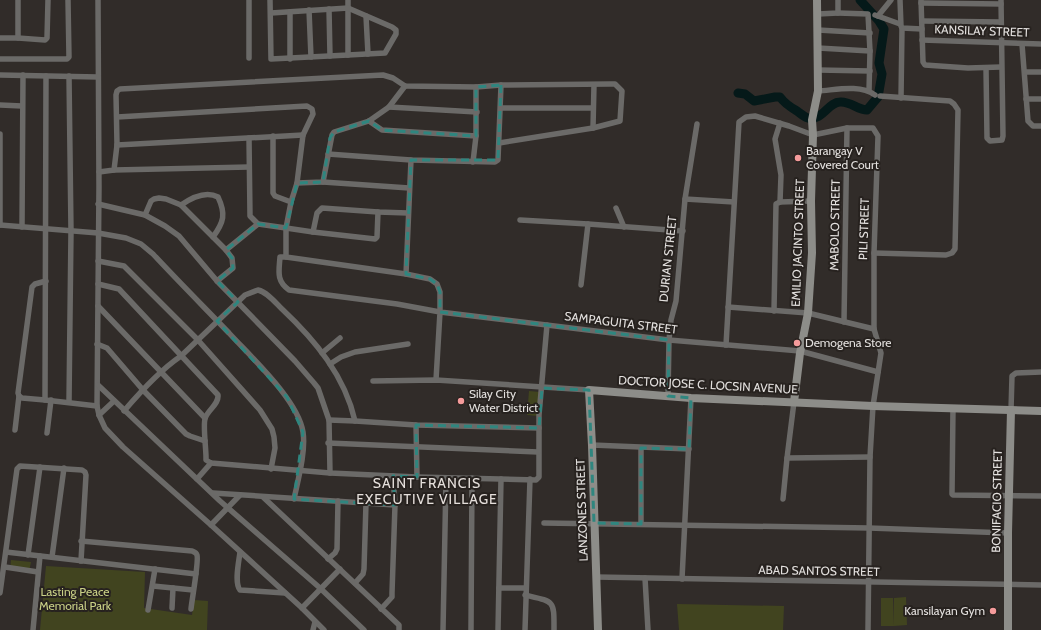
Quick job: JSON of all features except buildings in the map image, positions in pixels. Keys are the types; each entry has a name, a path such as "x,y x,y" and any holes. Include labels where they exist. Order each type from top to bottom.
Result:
{"street":[{"path":"18,0 18,38"},
{"path":"0,38 45,40 47,38 48,0"},
{"path":"0,59 66,59 69,57 68,0"},
{"path":"98,0 99,172 97,406 99,415 105,428 123,447 286,593 324,630"},
{"path":"249,0 249,58"},
{"path":"270,0 271,59 385,53 396,34 396,30 392,27 348,8 271,13"},
{"path":"348,0 348,55"},
{"name":"EMILIO JACINTO STREET","path":"794,402 800,351 808,313 812,253 812,117 818,91 817,0"},
{"path":"838,0 838,13"},
{"path":"891,0 876,16 901,26 922,29"},
{"path":"900,0 901,98"},
{"path":"986,68 988,140 1002,140 1002,67 1000,2 921,1 923,62 925,65 968,68 1002,67"},
{"path":"329,9 330,56"},
{"path":"308,10 311,58"},
{"path":"290,12 290,58"},
{"path":"818,14 868,14 870,33 869,91"},
{"path":"366,16 368,54"},
{"path":"922,21 1001,22"},
{"path":"818,30 870,33"},
{"name":"KANSILAY STREET","path":"922,40 1041,44"},
{"path":"1022,44 1028,121 1033,126 1041,126"},
{"path":"818,48 870,51"},
{"path":"818,70 870,71"},
{"path":"1025,72 1041,72"},
{"path":"0,75 98,77"},
{"path":"22,227 23,75"},
{"path":"114,170 117,145 116,95 117,91 120,89 383,75 393,78 406,86 476,87 501,85 615,84 622,91 620,121 593,128 499,143"},
{"path":"46,76 47,433"},
{"path":"69,76 71,231 69,402"},
{"path":"593,128 594,84"},
{"path":"328,154 411,160 490,162 498,160 501,85"},
{"path":"323,182 330,138 334,132 369,121 389,107 406,86"},
{"path":"473,162 477,112 476,87"},
{"path":"818,91 859,89 869,91 877,95 950,101 958,110 955,248 952,253 946,255 874,253"},
{"path":"1026,99 1041,99"},
{"path":"0,105 22,106"},
{"path":"117,117 307,106 312,109 313,114 303,135 297,182 286,228 286,257 406,274 430,279 437,284 440,292 440,312 436,380"},
{"path":"389,107 477,112"},
{"path":"501,108 593,108"},
{"path":"726,345 739,122 746,118 755,116 780,123 813,136 847,128"},
{"path":"369,121 382,130 476,136"},
{"path":"780,123 775,139 781,175 780,202"},
{"name":"DURIAN STREET","path":"668,396 669,340 671,320 676,301 685,198 697,124"},
{"name":"PILI STREET","path":"847,128 871,127 876,130 878,136 874,253 874,329 880,344 881,353 873,406 870,457 868,630"},
{"name":"MABOLO STREET","path":"844,322 847,128"},
{"path":"0,134 0,225 98,233 126,238 141,244 153,254 217,321 266,373 287,398 303,432 300,470 294,499"},
{"path":"117,145 303,135"},
{"path":"273,136 273,193 275,196 291,202"},
{"path":"249,138 250,216 258,224 373,239 377,237 378,212"},
{"path":"406,274 411,160"},
{"path":"99,172 114,170 249,166"},
{"path":"297,182 323,182 409,188"},
{"path":"181,205 194,196 215,195 218,197 224,214 221,225 213,237"},
{"path":"685,198 734,202"},
{"path":"145,215 151,201 154,199 166,199 181,205 226,250 232,258 233,268 217,281"},
{"path":"774,311 776,204 780,202 811,201"},
{"path":"98,204 145,215 179,236 217,281 295,361 314,383 318,388 328,420 330,473"},
{"path":"313,232 317,213 322,208 408,213"},
{"path":"616,208 624,227"},
{"path":"520,220 682,231"},
{"path":"226,250 258,224"},
{"path":"581,285 588,224"},
{"name":"SAMPAGUITA STREET","path":"286,257 280,257 279,279 282,285 289,290 397,304 440,312 669,340 800,351 878,372"},
{"path":"98,261 124,266 198,340 260,410 272,429 275,448 271,469"},
{"path":"14,430 32,287 35,284 46,282"},
{"path":"98,284 119,288 218,395 217,402 205,418 206,460 211,463 271,469 417,478 536,480 539,477 539,428 547,325"},
{"path":"124,411 161,372 181,356 245,295 258,290 265,293 290,316 322,353 330,364 349,398 355,421"},
{"path":"98,306 205,418"},
{"path":"728,307 808,313 874,329"},
{"path":"322,353 340,338"},
{"path":"97,344 107,348 143,390 186,434 205,440"},
{"path":"330,364 341,357 355,352 408,344"},
{"name":"BONIFACIO STREET","path":"1008,630 1008,533 1012,379 1014,374 1041,372"},
{"name":"DOCTOR JOSE C. LOCSIN AVENUE","path":"373,381 436,380 691,398 873,406 1041,411"},
{"path":"98,385 197,479 320,588 364,630"},
{"name":"LANZONES STREET","path":"588,390 592,445 598,630"},
{"path":"19,396 22,398 97,406"},
{"path":"682,579 691,398"},
{"path":"99,415 114,401"},
{"path":"782,499 794,402"},
{"path":"953,408 952,494 955,496 1041,496"},
{"path":"328,420 416,425 539,428"},
{"path":"416,425 417,478"},
{"path":"328,443 416,448 538,452"},
{"path":"592,445 689,449"},
{"path":"641,448 641,524"},
{"path":"787,458 870,457"},
{"path":"197,479 211,463"},
{"path":"0,594 17,469 20,466 64,468 82,470 85,472 81,561"},
{"path":"28,555 40,467"},
{"path":"52,557 64,468"},
{"path":"381,609 392,597 394,505 393,476"},
{"path":"471,630 472,478"},
{"path":"443,630 446,479"},
{"path":"498,630 501,479"},
{"path":"525,630 530,479"},
{"path":"213,493 394,505"},
{"path":"211,525 240,495"},
{"path":"263,497 399,625 399,630"},
{"path":"276,509 283,498"},
{"path":"328,559 337,549 338,502"},
{"path":"355,583 363,574 364,569 366,503"},
{"path":"544,523 869,528 1008,533"},
{"path":"81,541 192,551 196,553 196,574 191,609"},
{"path":"6,552 196,574"},
{"path":"240,552 237,581 240,590 286,593"},
{"path":"33,630 40,556"},
{"path":"4,567 38,572"},
{"path":"148,610 155,569"},
{"path":"302,608 340,569"},
{"name":"ABAD SANTOS STREET","path":"596,577 1041,585"},
{"path":"645,578 648,630"},
{"path":"153,586 193,590"},
{"path":"172,608 173,588"},
{"path":"499,588 526,588"},
{"path":"525,595 547,600 553,605 554,630"},
{"path":"313,630 315,622"}],"highlighted area":[{"path":"501,85 498,160 411,160 406,274 430,279 437,284 440,292 440,312 669,340 668,396 691,398 689,449 641,448 641,524 594,523 589,390 542,388 539,428 416,425 417,477 393,476 395,505 294,499 303,432 287,397 217,321 238,302 217,281 233,268 232,258 226,250 258,224 286,228 297,183 323,182 330,138 334,132 369,121 382,130 476,136 476,87"}],"green space":[{"path":"529,391 540,392 538,416 527,415"},
{"path":"11,560 31,562 29,572 10,570"},
{"name":"Lasting Peace Memorial Park","path":"46,566 145,572 144,608 192,615 194,600 208,601 207,630 40,630"},
{"path":"906,597 907,625 894,626 894,598"},
{"path":"881,598 893,598 894,626 881,626"},
{"path":"677,604 784,606 783,630 679,630"}],"waterway":[{"path":"738,93 745,94 754,101 780,97 784,102 808,118 818,117 832,105 840,102 867,110 878,97 882,74 879,63 884,29 879,21 860,0"}],"place":[{"name":"Barangay V Covered Court","path":"798,158"},
{"name":"Demogena Store","path":"797,343"},
{"name":"Silay City Water District","path":"461,401"},
{"name":"Kansilayan Gym","path":"993,611"}],"district":[{"name":"SAINT FRANCIS EXECUTIVE VILLAGE","path":"427,492"}]}
